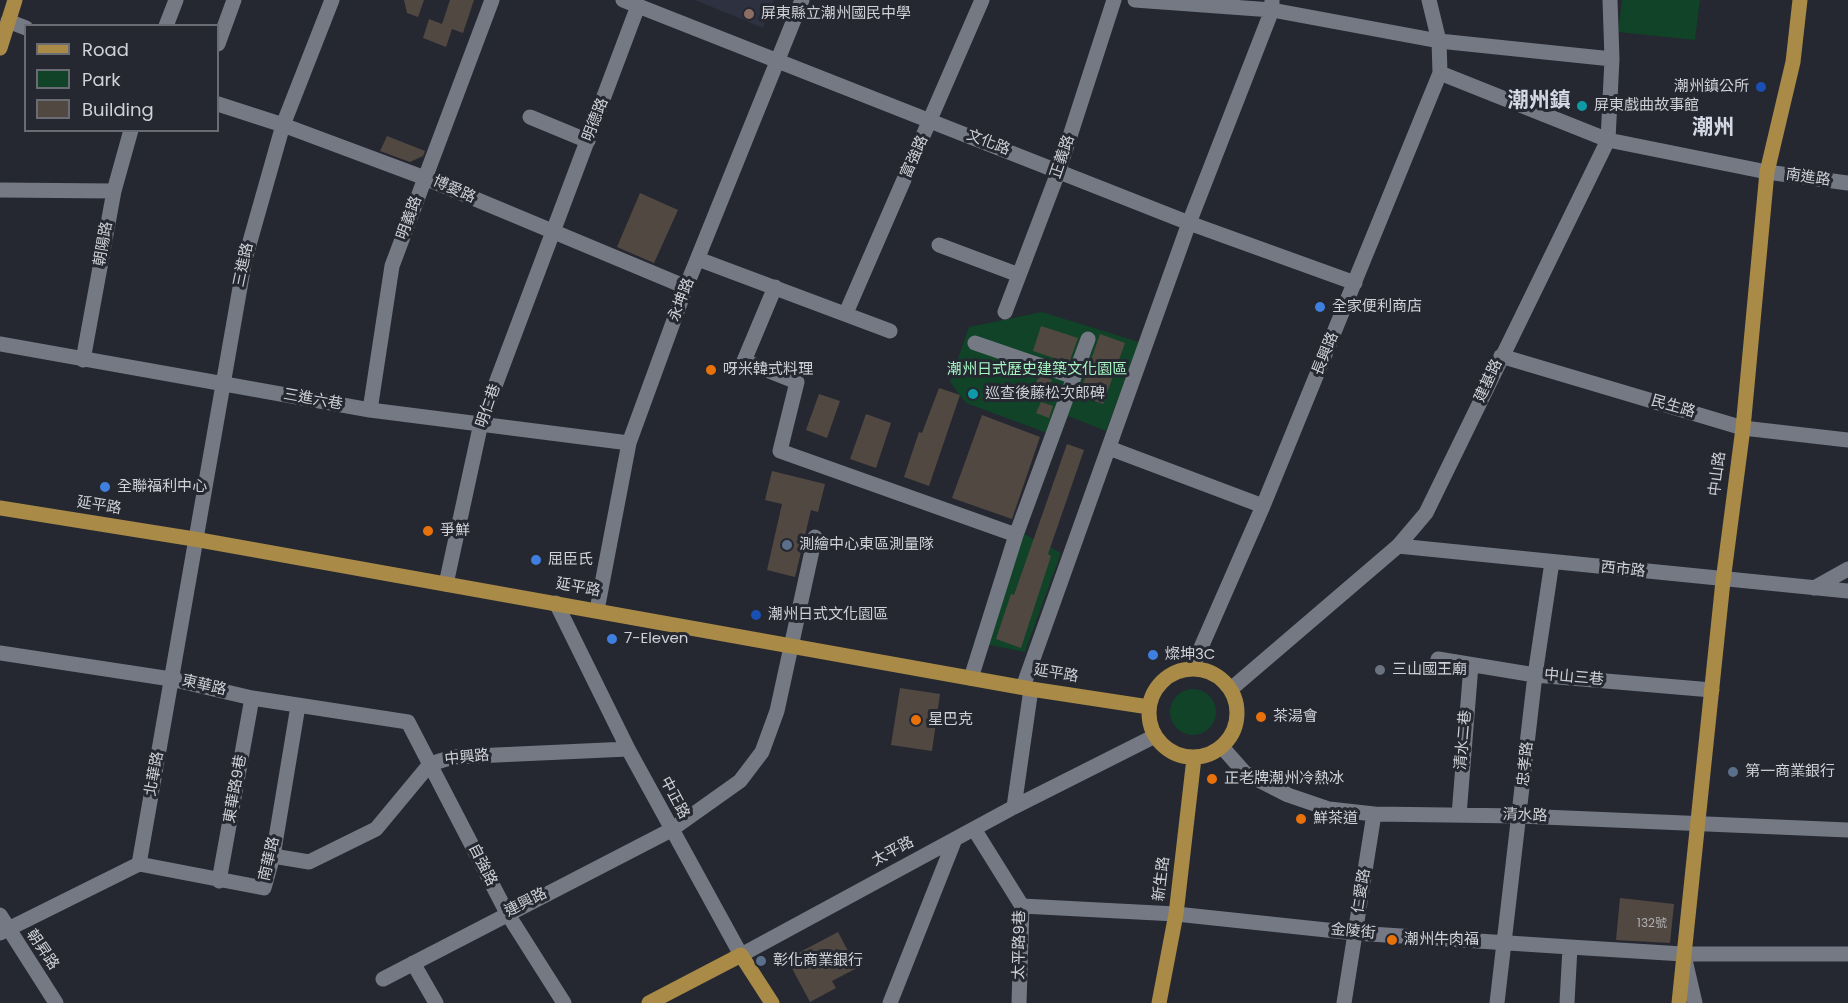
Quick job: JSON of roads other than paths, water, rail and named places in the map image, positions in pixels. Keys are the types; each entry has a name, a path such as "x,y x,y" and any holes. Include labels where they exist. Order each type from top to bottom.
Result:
{"main road":[{"path":"0,48 15,0"},
{"name":"中山路","path":"1679,1003 1723,580 1743,428 1767,172 1798,36 1800,0"},
{"name":"延平路","path":"0,508 194,539 1027,688 1149,707"},
{"path":"1192,668 1207,671 1221,678 1230,689 1236,700 1236,726 1222,747 1209,755 1194,758 1169,751 1155,736 1149,719 1149,707 1158,686 1168,676 1192,668"},
{"name":"新生路","path":"1159,1003 1176,914 1194,758"},
{"name":"太平路","path":"649,1003 741,955"},
{"name":"中正路","path":"741,955 772,1003"}],"street":[{"path":"167,24 177,0"},
{"path":"219,41 234,0"},
{"name":"三進路","path":"194,539 245,259 283,125 332,0"},
{"name":"明義路","path":"370,410 392,266 492,0"},
{"name":"文化路","path":"623,0 1189,223 1355,283"},
{"name":"永坤路","path":"597,610 629,443 686,288 802,0"},
{"name":"富強路","path":"846,313 982,0"},
{"name":"正義路","path":"1005,312 1059,171 1114,0"},
{"path":"1135,0 1272,5 1438,41 1612,59"},
{"name":"長興路","path":"1192,668 1263,506 1440,73 1438,41 1429,0"},
{"name":"建基路","path":"1230,689 1398,546 1426,513 1608,140 1612,59 1610,0"},
{"path":"1014,807 1027,688 1189,223 1272,5"},
{"name":"明德路","path":"553,234 638,6"},
{"path":"8,21 24,27"},
{"name":"南進路","path":"1440,73 1608,140 1767,172 1848,183"},
{"name":"博愛路","path":"219,104 283,125 425,178 553,234 686,288"},
{"path":"530,117 588,141"},
{"name":"朝陽路","path":"83,360 114,191 130,132"},
{"path":"0,190 114,191"},
{"name":"明仁巷","path":"446,584 481,423 553,234"},
{"path":"939,245 1019,275"},
{"path":"698,259 890,331"},
{"path":"775,287 744,361 797,382 780,451 1016,535"},
{"path":"971,678 1016,535 1088,339"},
{"path":"975,343 1074,377"},
{"name":"三進六巷","path":"0,344 370,410 629,443"},
{"name":"民生路","path":"1501,356 1743,428 1848,440"},
{"path":"1109,448 1263,506"},
{"name":"連興路","path":"383,979 671,830 740,781 762,752 777,711 815,537"},
{"name":"北華路","path":"139,864 194,539"},
{"name":"西市路","path":"1398,546 1848,591"},
{"name":"忠孝路","path":"1497,1003 1535,675 1552,562"},
{"path":"1814,588 1848,569"},
{"name":"中正路","path":"556,603 628,749 741,955"},
{"name":"東華路","path":"0,653 171,679 252,698 408,722"},
{"name":"中山三巷","path":"1438,659 1535,675 1712,690"},
{"name":"清水二巷","path":"1459,815 1471,664"},
{"name":"東華路9巷","path":"219,880 252,698"},
{"name":"南華路","path":"139,864 264,888 273,856 298,706"},
{"name":"自強路","path":"408,722 507,913 564,1003"},
{"name":"太平路","path":"741,955 1014,807 1155,736"},
{"name":"清水路","path":"1222,747 1245,773 1288,795 1329,809 1374,814 1520,816 1848,830"},
{"name":"中興路","path":"273,856 309,862 376,829 430,764 453,757 628,749"},
{"name":"仁愛路","path":"1344,1003 1374,814"},
{"name":"太平路9巷","path":"974,829 1022,906 1018,1003"},
{"path":"890,1003 955,839"},
{"path":"4,932 139,864"},
{"name":"金陵街","path":"1022,906 1176,914 1355,933 1683,954 1848,954"},
{"name":"朝昇路","path":"0,915 4,932 56,1003"},
{"path":"1567,1003 1570,947"},
{"name":"中山路","path":"1683,954 1695,1003"},
{"path":"413,963 436,1003"}],"place":[{"name":"屏東縣立潮州國民中學","path":"749,14"},
{"name":"潮州鎮公所","path":"1761,87"},
{"name":"屏東戲曲故事館","path":"1582,106"},
{"name":"全家便利商店","path":"1320,307"},
{"name":"呀米韓式料理","path":"711,370"},
{"name":"巡查後藤松次郎碑","path":"973,394"},
{"name":"全聯福利中心","path":"105,487"},
{"name":"爭鮮","path":"428,531"},
{"name":"測繪中心東區測量隊","path":"787,545"},
{"name":"屈臣氏","path":"536,560"},
{"name":"潮州日式文化園區","path":"756,615"},
{"name":"7-Eleven","path":"612,639"},
{"name":"燦坤3C","path":"1153,655"},
{"name":"三山國王廟","path":"1380,670"},
{"name":"茶湯會","path":"1261,717"},
{"name":"星巴克","path":"916,720"},
{"name":"第一商業銀行","path":"1733,772"},
{"name":"正老牌潮州冷熱冰","path":"1212,779"},
{"name":"鮮茶道","path":"1301,819"},
{"name":"潮州牛肉福","path":"1392,940"},
{"name":"彰化商業銀行","path":"761,961"}],"district":[{"name":"潮州鎮","path":"1539,102"},
{"name":"潮州","path":"1713,129"}],"park label":[{"name":"潮州日式歷史建築文化園區","path":"1037,370"}]}
